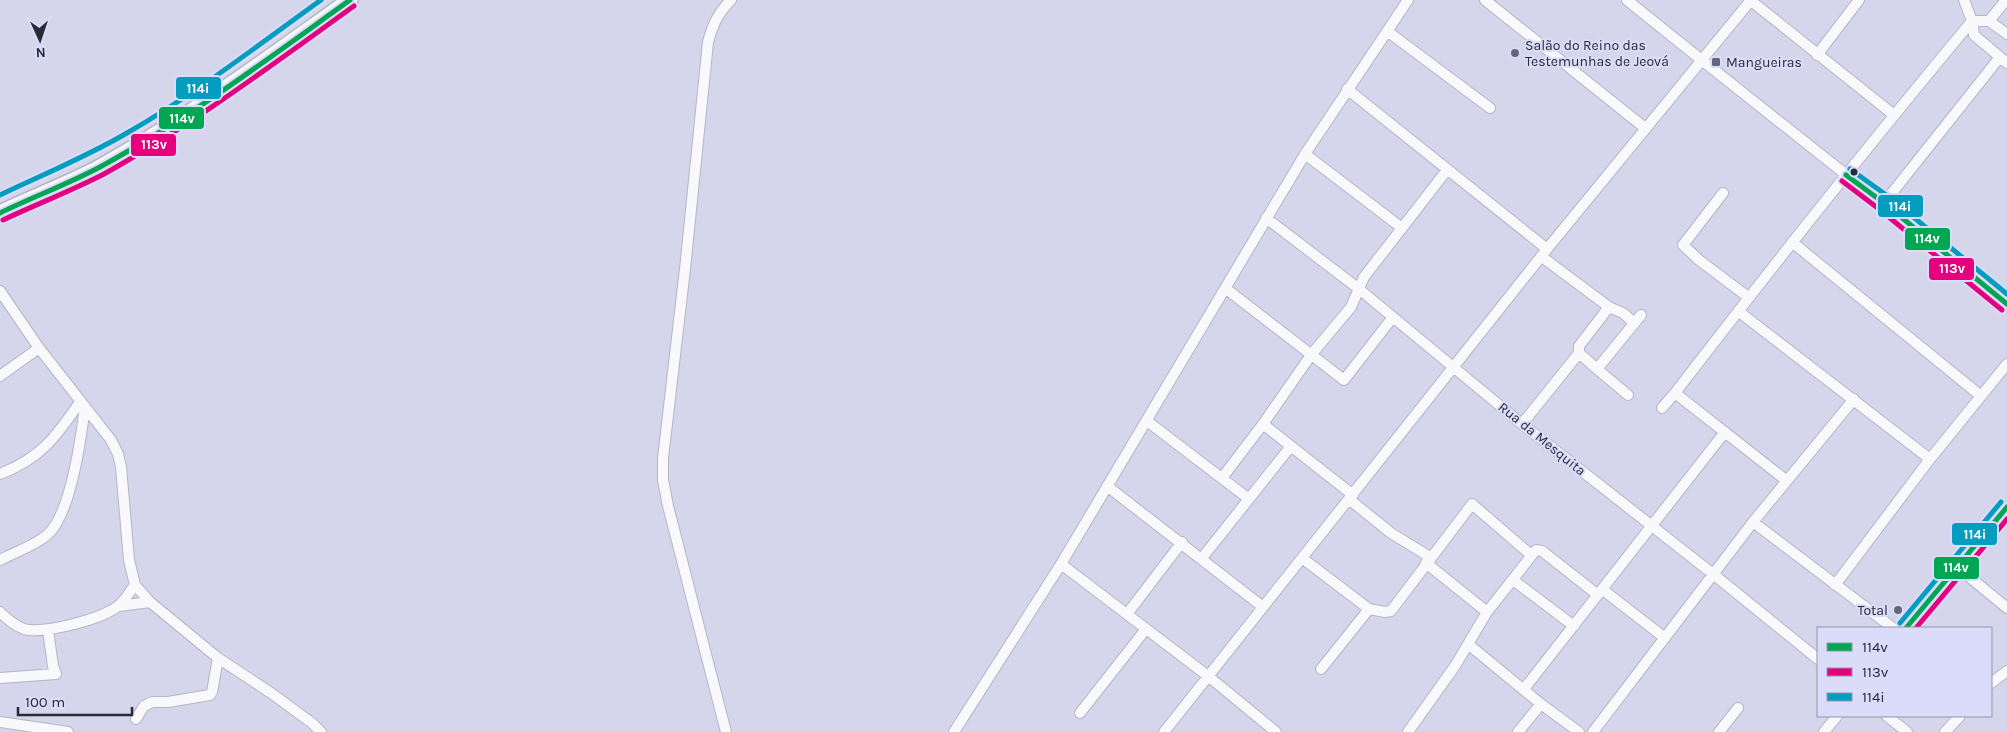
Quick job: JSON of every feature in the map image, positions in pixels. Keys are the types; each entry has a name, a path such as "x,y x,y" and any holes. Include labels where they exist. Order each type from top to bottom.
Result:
{"highway":[{"path":"0,203 130,140 232,73 334,0"},
{"path":"0,213 98,168 130,150 196,108 350,0"}],"street":[{"path":"726,732 668,506 663,480 663,458 685,269 708,42 713,22 720,10 731,0"},
{"path":"954,732 1062,564 1305,154 1408,0"},
{"path":"1485,0 1645,128"},
{"path":"1627,0 1846,175 1884,203 2007,304"},
{"path":"1164,732 1352,498 1544,253 1700,59 1750,0 1894,115"},
{"path":"1817,55 1859,0"},
{"path":"1884,203 2003,60 1974,36 1972,21 1964,0"},
{"path":"1989,21 2006,0"},
{"path":"1972,21 1989,21 2007,34"},
{"path":"1662,408 1676,393 1792,242 1972,21"},
{"path":"1387,31 1490,108"},
{"path":"1347,89 1447,170 1609,307 1638,319 1597,369"},
{"path":"1305,154 1402,228"},
{"path":"1222,478 1263,424 1311,355 1350,307 1357,296 1364,277 1447,170"},
{"path":"1723,193 1682,245 1748,297"},
{"name":"Rua da Mesquita","path":"1266,218 1358,289 1522,424 1817,658"},
{"path":"1792,242 1980,396"},
{"path":"1225,288 1344,380 1393,317"},
{"path":"0,291 39,348 111,440 118,454 121,467 128,560 135,584 150,602 218,658 272,693 321,732"},
{"path":"1522,424 1579,353 1579,346 1609,307"},
{"path":"1738,311 1930,459"},
{"path":"0,376 39,348"},
{"path":"1579,353 1628,394"},
{"path":"1835,585 1930,459 2007,364"},
{"path":"1676,393 1788,481"},
{"path":"1593,732 1753,522 1854,400"},
{"path":"0,474 20,464 50,444 83,405"},
{"path":"0,560 49,534 56,523 66,502 80,445 83,405"},
{"path":"1147,421 1249,499"},
{"path":"1263,424 1391,533 1428,560 1487,612"},
{"path":"1524,689 1725,432"},
{"path":"1202,558 1291,446"},
{"path":"1107,486 1264,607"},
{"path":"1302,558 1369,608 1385,612 1391,611 1472,504 1531,555"},
{"path":"1907,627 2007,506"},
{"path":"1753,522 1892,627"},
{"path":"1127,614 1182,542"},
{"path":"1408,732 1455,666 1487,612 1536,550 1542,551 1665,638"},
{"path":"1062,564 1208,676 1276,732"},
{"path":"1956,566 2007,608"},
{"path":"1513,580 1574,626"},
{"path":"119,606 135,584"},
{"path":"0,612 7,620 28,630 48,630 88,619 119,606 150,602"},
{"path":"1321,669 1369,608"},
{"path":"1080,713 1146,629"},
{"path":"0,678 56,674 53,666 48,630"},
{"path":"1468,644 1541,704 1579,732"},
{"path":"136,718 144,706 152,702 168,702 210,695 218,658"},
{"path":"1992,682 2007,670"},
{"path":"1518,732 1541,704"},
{"path":"1719,732 1738,708"},
{"path":"1824,732 1836,717"},
{"path":"1888,717 1907,732"},
{"path":"1945,732 1959,717"},
{"path":"0,722 68,732"}],"transit line":[{"name":"114i","path":"0,195 96,150 152,118 226,69 321,0"},
{"name":"114v","path":"0,213 100,167 165,129 228,87 350,0"},
{"name":"113v","path":"3,220 92,180 137,155 232,93 354,6"},
{"name":"114i","path":"1850,169 1889,197 2007,294"},
{"name":"114v","path":"1846,175 1884,203 2007,304"},
{"name":"113v","path":"1842,181 2002,310"},
{"name":"114i","path":"1900,623 2001,502"},
{"name":"114v","path":"1907,627 2007,507"},
{"name":"113v","path":"1917,627 2007,519"}],"place":[{"name":"Salão do Reino das Testemunhas de Jeová","path":"1515,53"},
{"name":"Mangueiras","path":"1716,62"},
{"name":"Total","path":"1898,610"}]}
